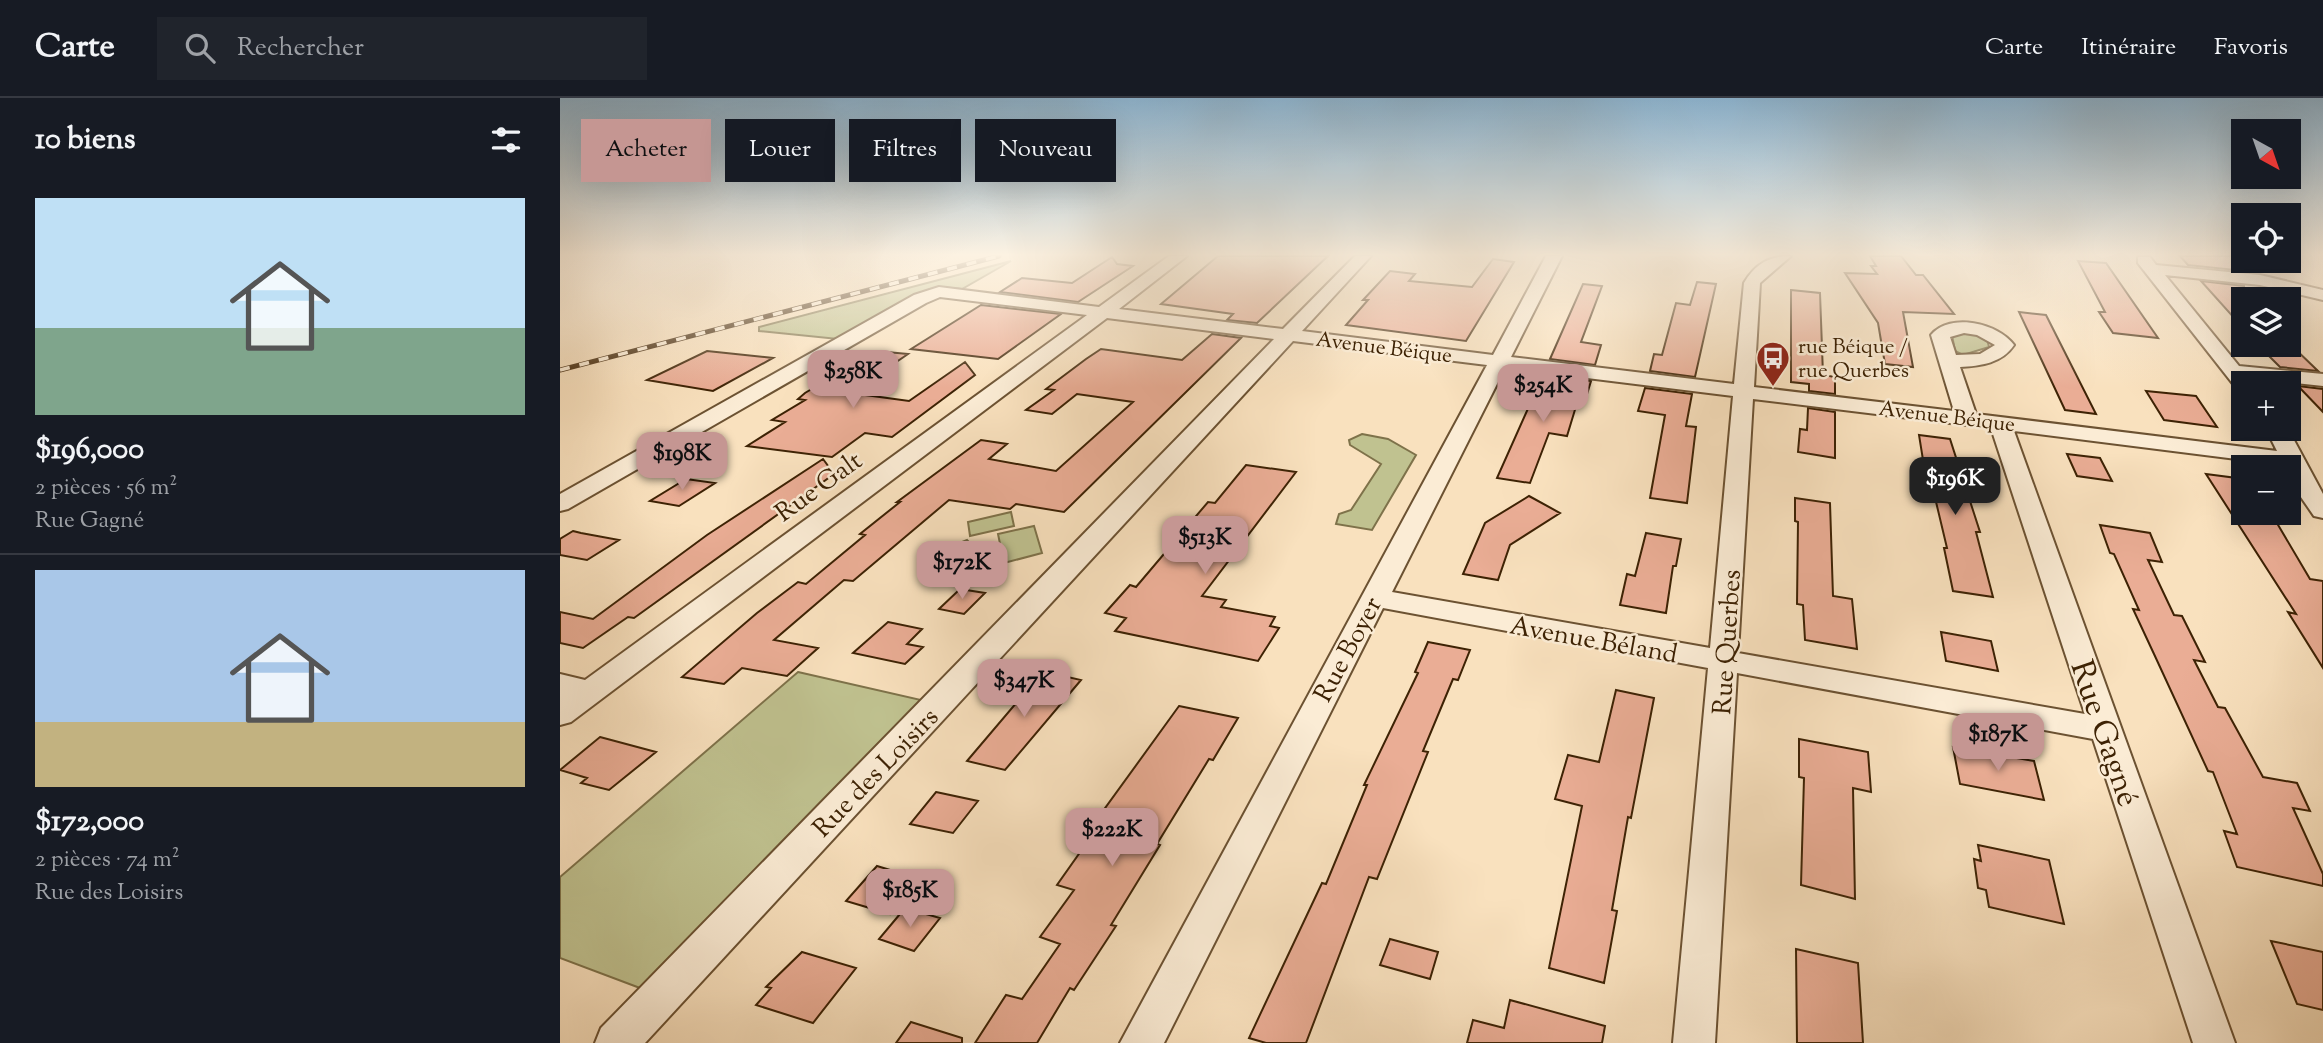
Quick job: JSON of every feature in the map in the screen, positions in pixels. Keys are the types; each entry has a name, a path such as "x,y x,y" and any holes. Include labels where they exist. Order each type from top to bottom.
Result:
{"street":[{"name":"Avenue Béique","path":"560,504 922,300"},
{"name":"Avenue Béique","path":"1004,300 2259,455"},
{"name":"Rue Galt","path":"560,713 575,689 1119,300"},
{"name":"Rue des Loisirs","path":"616,1043 1322,300"},
{"name":"Rue Boyer","path":"1141,1043 1531,300"},
{"name":"Rue Querbes","path":"1694,1043 1725,663 1750,300"},
{"path":"2176,300 2232,371"},
{"path":"1951,361 1967,419"},
{"path":"2301,379 2323,380"},
{"name":"Rue Gagné","path":"2000,423 2214,1043"},
{"path":"2301,475 2323,511"},
{"name":"Avenue Béland","path":"1374,598 2105,729"}],"green space":[{"path":"862,300 906,300 838,339 759,331 759,327"},
{"path":"1970,333 1987,339 1989,347 1963,355 1955,351 1952,335"},
{"path":"1362,434 1388,439 1416,455 1372,530 1336,524 1339,514 1351,510 1381,464 1350,445 1349,440"},
{"path":"1011,512 1014,526 970,536 968,522"},
{"path":"1034,526 1042,553 1004,563 998,534"},
{"path":"967,540 991,568 964,581 928,556"},
{"path":"798,672 921,700 640,988 560,958 560,877"}],"building":[{"path":"1166,300 1281,300 1257,323 1227,320 1233,314 1161,304"},
{"path":"1368,300 1491,300 1466,341 1346,325"},
{"path":"1576,300 1597,300 1581,342 1601,345 1595,365 1550,359"},
{"path":"1691,300 1712,300 1695,377 1650,371 1654,354 1662,355 1676,303 1690,305"},
{"path":"1791,300 1820,300 1823,375 1835,377 1835,394 1809,391 1809,384 1791,382"},
{"path":"1863,300 1943,300 1954,314 1903,312 1913,367 1885,364 1878,323"},
{"path":"2099,300 2132,300 2158,338 2113,333 2099,312 2105,312"},
{"path":"2218,300 2231,300 2231,314"},
{"path":"981,305 1061,314 998,359 911,349"},
{"path":"2019,312 2046,315 2096,414 2065,410"},
{"path":"1212,334 1241,338 1064,512 1016,504 1010,509 949,500 853,581 844,580 774,640 818,648 787,676 742,668 724,684 682,677 798,582 806,584 865,535 860,534 900,502 897,502 981,440 1007,444 989,459 1056,471 1133,402 1077,394 1052,414 1026,410 1054,390 1046,389 1101,349 1182,360"},
{"path":"707,351 773,358 713,391 647,380"},
{"path":"876,351 908,354 851,393 909,401 965,362 975,375 892,437 865,433 832,457 747,446 785,422 772,420 805,400 798,399 805,393"},
{"path":"2301,355 2318,371 2280,367 2270,357 2301,357"},
{"path":"1543,375 1591,381 1584,404 1577,403 1567,436 1549,433 1530,483 1497,478"},
{"path":"2301,386 2323,389 2323,412 2301,389"},
{"path":"1645,388 1692,394 1686,426 1696,427 1687,503 1650,498 1665,415 1638,411"},
{"path":"2146,391 2196,396 2217,427 2164,420"},
{"path":"1808,408 1835,412 1835,458 1798,452 1800,429 1807,430"},
{"path":"1919,435 1950,439 1980,532 1976,532 1993,597 1953,591 1944,548 1947,548 1932,485 1927,485"},
{"path":"2067,454 2100,458 2112,481 2077,476"},
{"path":"823,459 834,474 634,618 628,617 583,648 560,643 560,612 593,619 707,535"},
{"path":"1246,465 1296,472 1202,596 1226,600 1221,607 1275,617 1270,626 1279,628 1258,661 1115,631 1126,618 1105,613 1130,585 1136,587 1208,502 1215,503"},
{"path":"2206,474 2231,477 2231,513"},
{"path":"686,479 715,483 679,506 650,501"},
{"path":"1529,496 1560,513 1510,545 1498,580 1463,574 1485,523"},
{"path":"1795,498 1830,503 1833,596 1852,599 1857,649 1805,640 1803,605 1797,604 1798,522 1795,521"},
{"path":"2100,525 2150,533 2162,562 2148,560 2174,615 2182,616 2205,662 2194,660 2218,707 2225,708 2263,777 2297,783 2310,811 2293,808 2323,874 2323,886 2237,867 2224,831 2237,834 2213,772 2208,771 2133,609 2139,610 2114,554 2110,553"},
{"path":"2239,525 2278,525 2310,579 2323,581 2323,668 2288,612 2296,614"},
{"path":"573,531 619,540 587,560 560,555 560,539"},
{"path":"1646,533 1681,539 1676,566 1673,566 1666,613 1620,605 1627,574 1635,576"},
{"path":"960,589 985,593 964,614 939,609"},
{"path":"888,622 922,629 907,644 923,647 905,664 853,653"},
{"path":"1941,632 1991,641 1998,671 1946,661"},
{"path":"1428,642 1470,650 1458,680 1453,679 1423,751 1428,752 1377,879 1369,877 1306,1043 1266,1043 1249,1038 1322,883 1326,884 1367,785 1364,785 1418,673 1415,672"},
{"path":"1037,670 1081,680 1005,770 967,761 1018,701 1013,699"},
{"path":"1616,690 1654,698 1631,818 1628,817 1612,910 1617,911 1604,983 1549,968 1582,806 1555,799 1568,755 1599,762"},
{"path":"1179,706 1238,718 1213,760 1209,759 1157,844 1160,845 1111,925 1116,926 1074,990 1070,988 1037,1043 975,1043 1006,995 1022,999 1060,944 1040,937 1074,890 1057,885 1100,824 1107,812 1103,811"},
{"path":"600,737 656,752 609,790 581,783 587,778 560,770"},
{"path":"1799,739 1868,752 1871,792 1853,788 1855,899 1801,885 1804,778 1799,777"},
{"path":"1953,747 2034,761 2044,800 1960,784"},
{"path":"936,792 978,801 953,833 910,824"},
{"path":"1978,845 2049,860 2064,924 1989,907 1986,890 1978,888 1974,859 1981,861"},
{"path":"877,866 920,879 890,914 846,901"},
{"path":"905,908 940,918 914,951 879,939"},
{"path":"1390,939 1438,952 1430,979 1380,965"},
{"path":"2271,941 2323,952 2323,1010 2297,1004"},
{"path":"1796,949 1858,963 1863,1043 1797,1043"},
{"path":"802,952 856,968 813,1023 756,1005 771,988 766,987"},
{"path":"1510,1000 1605,1026 1602,1043 1467,1043 1473,1020 1504,1028"},
{"path":"911,1022 962,1038 962,1043 896,1043"}],"railway":[{"path":"560,370 829,300"}],"place":[{"name":"rue Béique / rue Querbes","path":"1773,388"}]}
